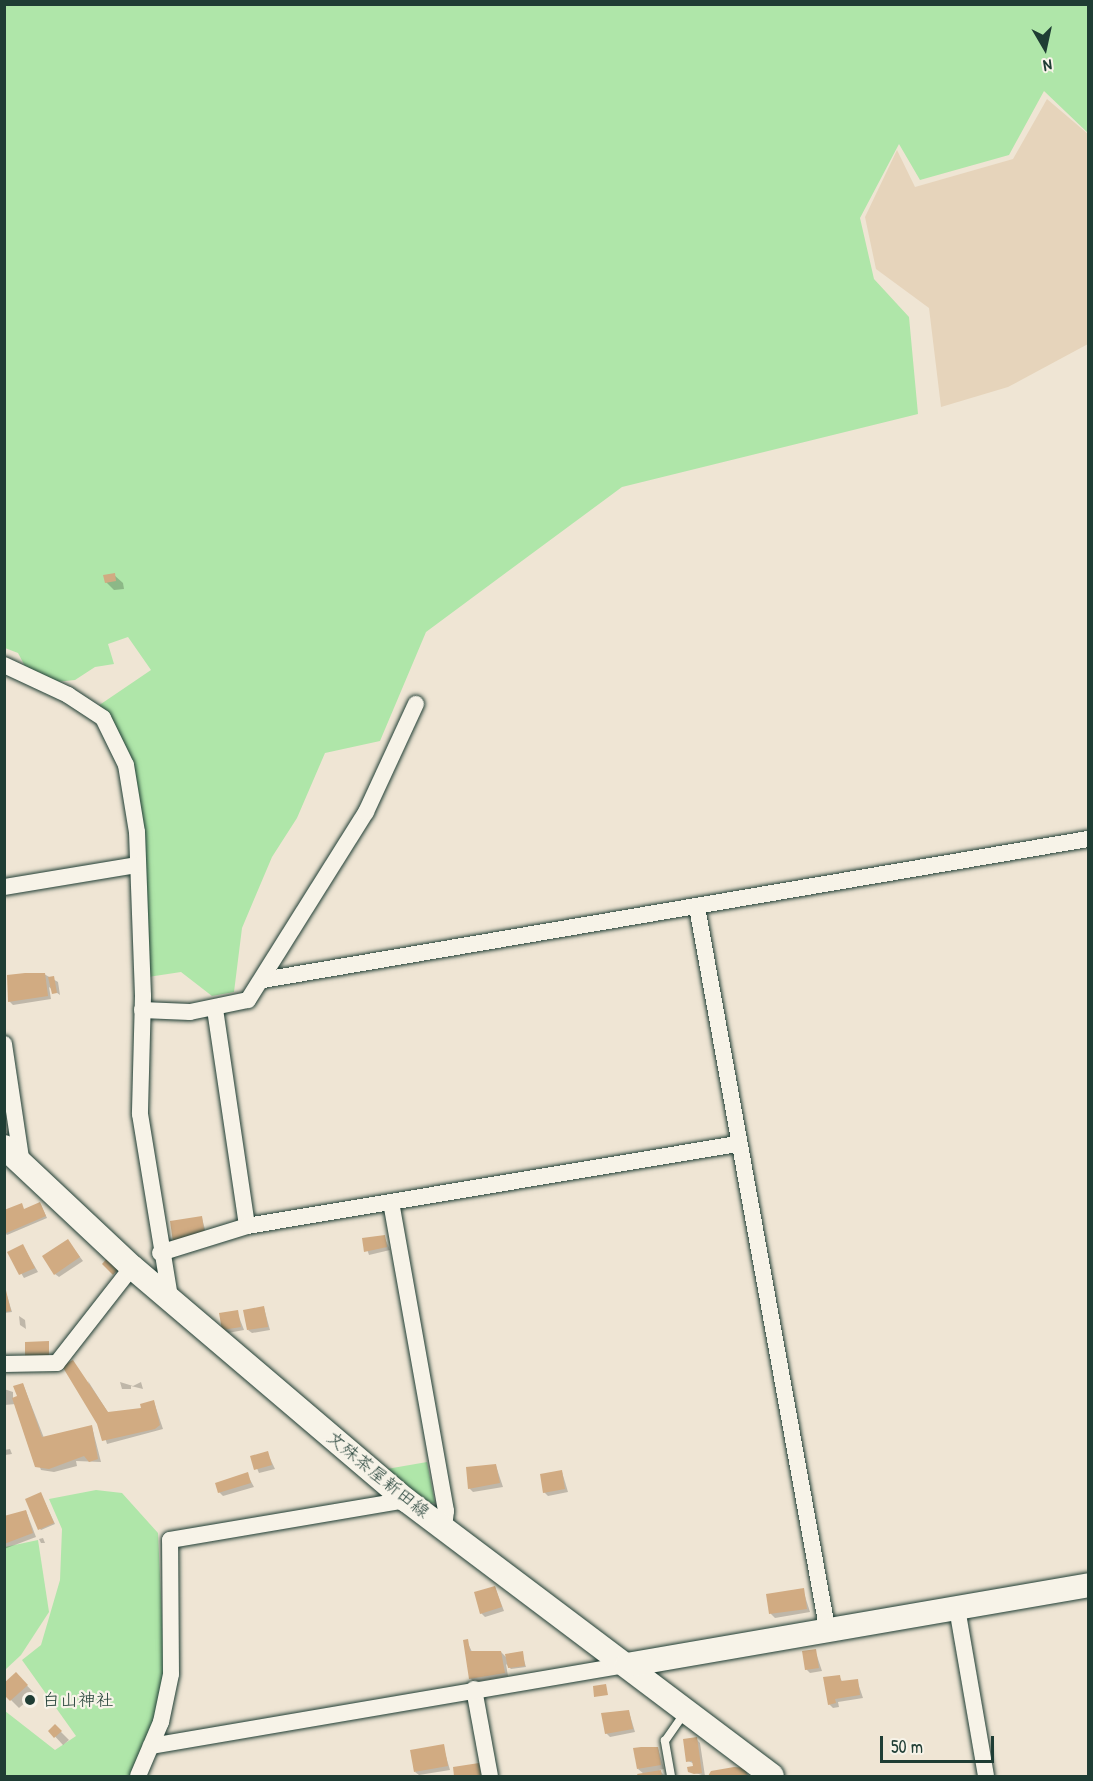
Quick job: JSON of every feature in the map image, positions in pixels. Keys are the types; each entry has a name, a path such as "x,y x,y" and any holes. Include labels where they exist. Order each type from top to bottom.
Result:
{"main road":[{"name":"文殊茶屋新田線","path":"4,1147 132,1267 406,1500 772,1776"},
{"path":"627,1665 1089,1585"}],"street":[{"path":"4,665 68,695 103,718 126,765 137,832 142,1010 140,1114 160,1253 170,1298"},
{"path":"142,1010 215,1009 248,1000 263,980 267,965 366,812 416,704"},
{"path":"263,980 1089,839"},
{"path":"4,887 137,865"},
{"path":"697,907 828,1632"},
{"path":"215,1009 248,1226"},
{"path":"4,1044 22,1165"},
{"path":"160,1253 248,1226 739,1144"},
{"path":"391,1202 446,1512 444,1528"},
{"path":"4,1364 57,1363 132,1267"},
{"path":"138,1776 161,1722 171,1674 170,1540 406,1500"},
{"path":"957,1608 986,1776"},
{"path":"151,1746 474,1689 627,1665"},
{"path":"474,1689 490,1776"}],"lane":[{"path":"671,1776 665,1741 686,1710"}],"shaded area":[{"path":"1047,99 1088,134 1088,344 1008,387 941,407 929,308 876,269 865,217 897,150 915,187 1013,159"}],"green space":[{"path":"4,5 1088,5 1088,133 1044,91 1009,155 920,180 899,144 860,218 874,279 909,317 918,414 622,487 426,632 380,741 325,753 297,818 272,857 242,928 234,992 212,996 181,972 148,977 133,775 95,708 151,670 128,637 108,644 114,664 95,667 75,680 46,683 27,670 18,653 5,648"},
{"path":"427,1462 435,1503 423,1504 381,1470"},
{"path":"96,1490 122,1493 158,1533 165,1680 155,1724 135,1776 5,1776 5,1711 55,1750 76,1736 22,1660 41,1645 60,1580 62,1529 49,1499"},
{"path":"38,1540 49,1612 21,1655 5,1670 5,1547"}],"building":[{"path":"115,573 116,581 105,583 103,575"},
{"path":"45,973 48,996 8,1002 7,975"},
{"path":"54,976 57,993 52,994 48,977"},
{"path":"40,1202 46,1216 4,1234 4,1210 22,1203 24,1209"},
{"path":"202,1216 205,1237 173,1242 170,1221"},
{"path":"385,1235 387,1247 364,1252 362,1238"},
{"path":"68,1239 80,1257 54,1275 42,1256"},
{"path":"23,1244 35,1268 19,1275 7,1252"},
{"path":"109,1256 121,1266 113,1275 102,1264"},
{"path":"4,1282 11,1311 4,1312"},
{"path":"264,1306 268,1327 247,1330 243,1310"},
{"path":"238,1310 241,1327 222,1330 219,1313"},
{"path":"49,1341 49,1356 25,1357 25,1342"},
{"path":"73,1360 108,1412 141,1408 140,1404 154,1400 160,1425 155,1429 102,1441 97,1424 62,1366"},
{"path":"23,1383 42,1437 92,1425 98,1459 89,1462 84,1456 49,1469 35,1467 12,1398 17,1396 13,1386"},
{"path":"268,1451 272,1465 254,1470 250,1456"},
{"path":"496,1464 500,1483 468,1489 466,1467"},
{"path":"562,1470 565,1489 543,1493 540,1474"},
{"path":"248,1472 251,1483 218,1493 215,1483"},
{"path":"41,1492 54,1523 38,1530 25,1499"},
{"path":"26,1510 33,1533 4,1544 4,1516"},
{"path":"495,1586 502,1607 480,1614 474,1592"},
{"path":"804,1588 807,1609 769,1614 766,1594"},
{"path":"468,1639 470,1651 501,1651 505,1673 469,1679 463,1640"},
{"path":"816,1649 819,1668 805,1670 802,1651"},
{"path":"523,1651 525,1666 508,1668 505,1654"},
{"path":"16,1672 28,1685 10,1701 4,1695 4,1683"},
{"path":"840,1675 841,1681 858,1679 860,1695 835,1699 836,1703 828,1705 823,1677"},
{"path":"606,1684 608,1695 594,1697 593,1686"},
{"path":"629,1710 633,1729 605,1734 601,1713"},
{"path":"55,1724 62,1731 54,1738 48,1731"},
{"path":"697,1737 702,1773 694,1774 688,1772 687,1767 693,1766 692,1761 686,1762 683,1739"},
{"path":"444,1744 448,1766 414,1772 410,1750"},
{"path":"658,1747 661,1765 637,1769 633,1748"},
{"path":"479,1763 481,1776 454,1776 453,1767"},
{"path":"734,1767 746,1768 747,1776 708,1776 711,1771"},
{"path":"661,1770 662,1776 638,1776 637,1774"}],"place":[{"name":"白山神社","path":"30,1700"}]}
